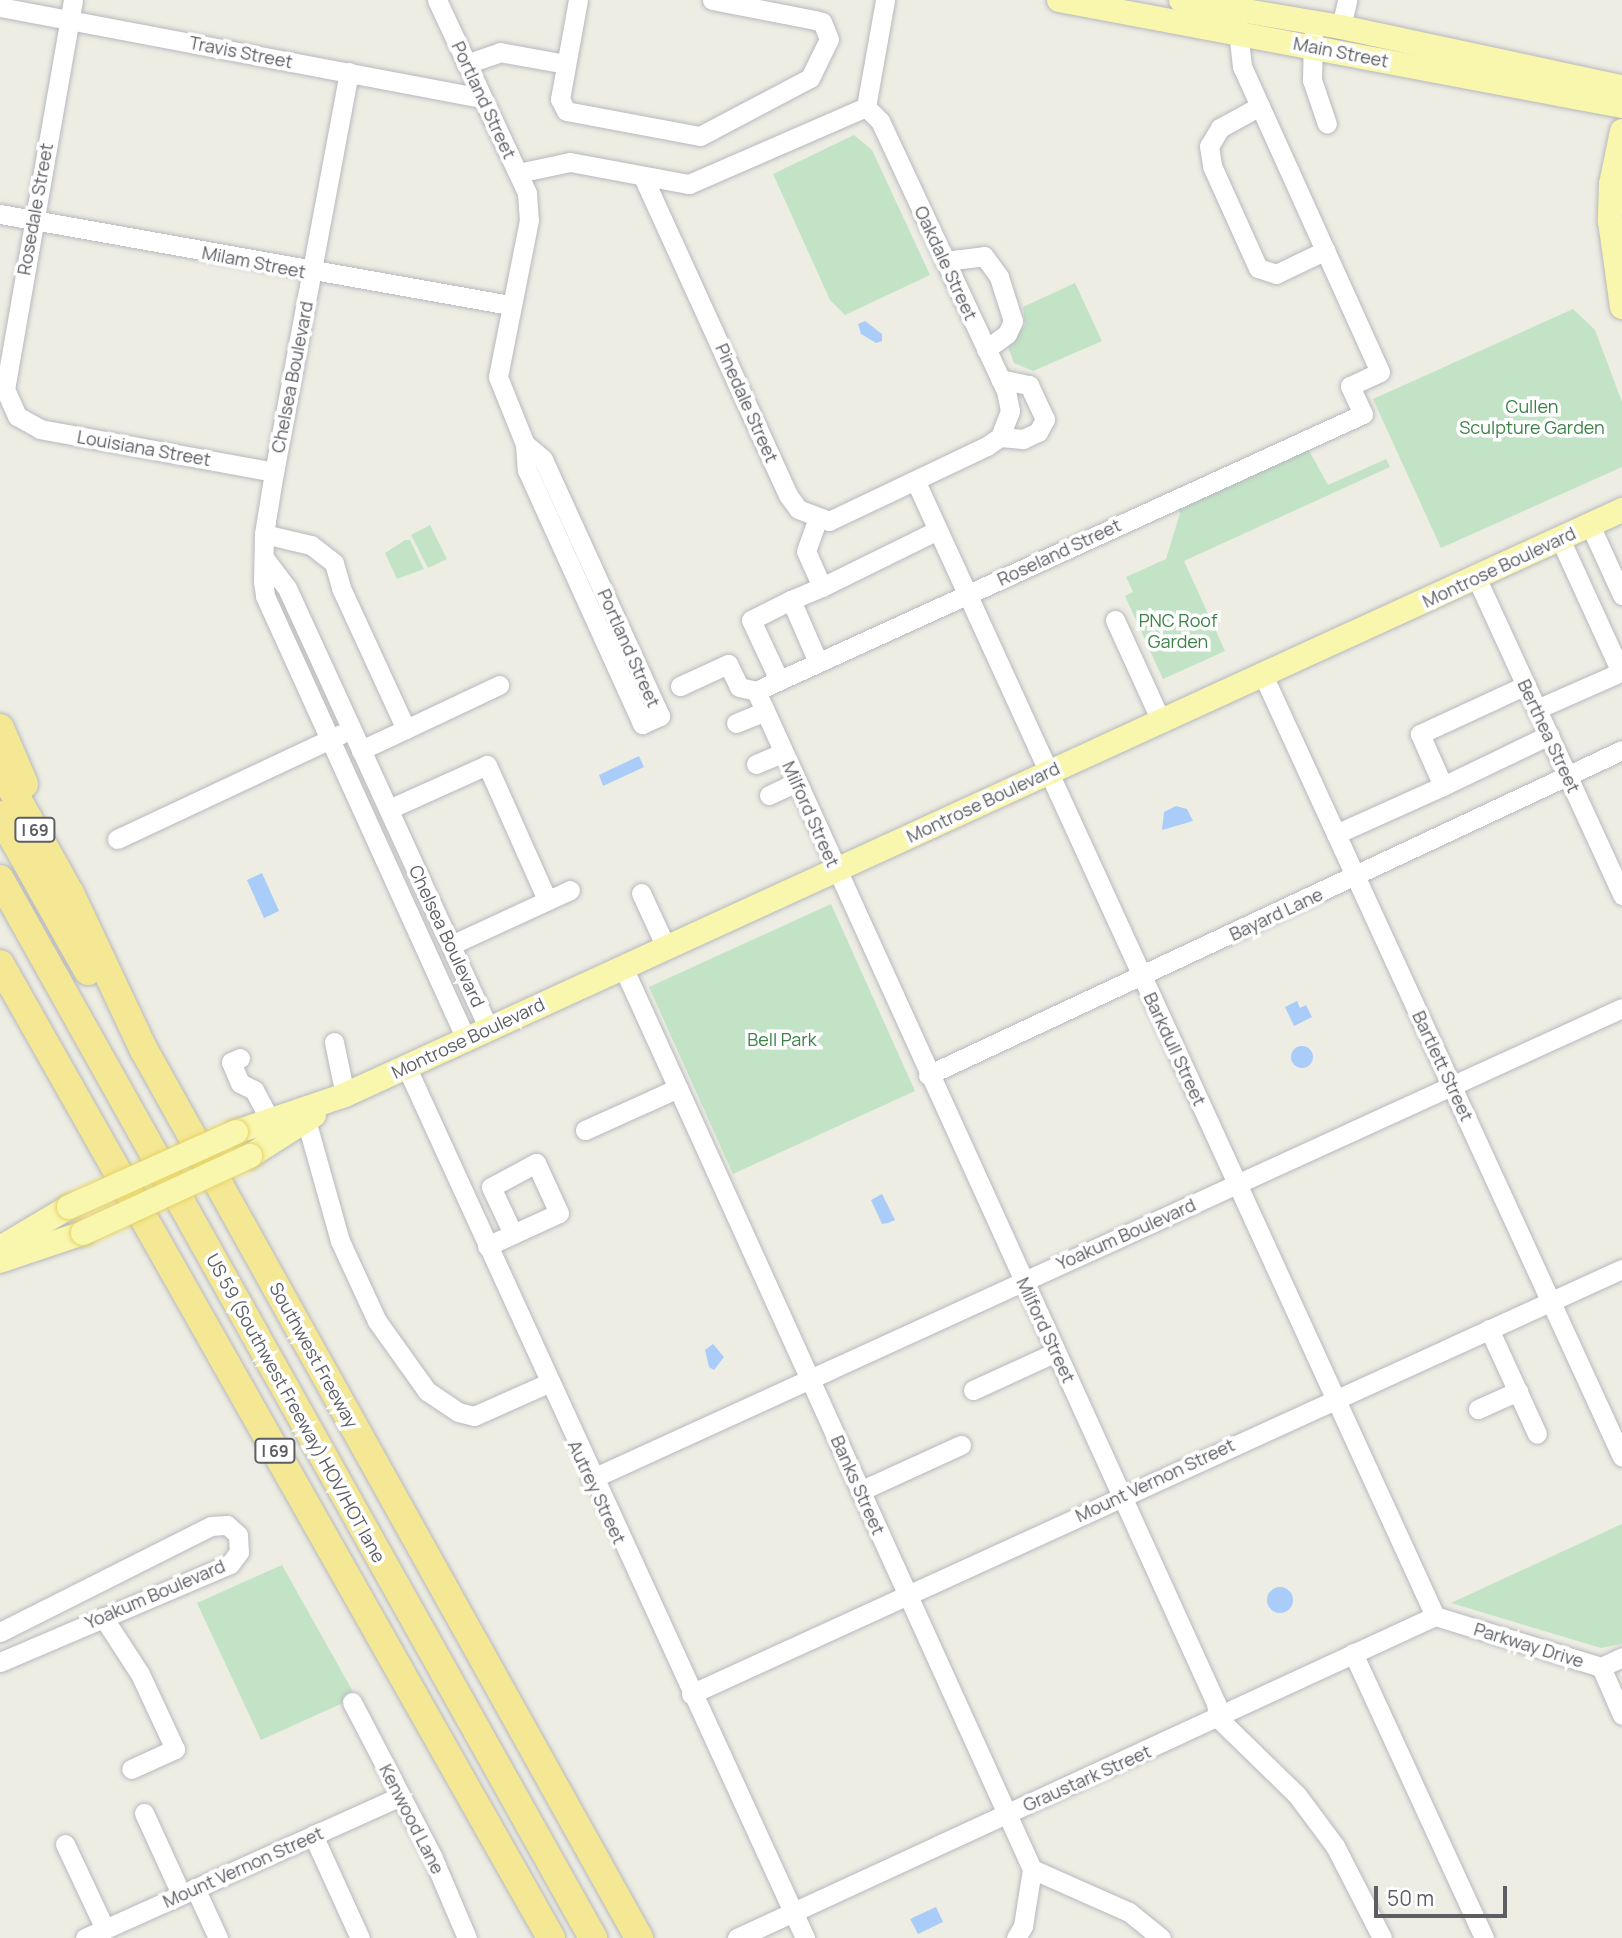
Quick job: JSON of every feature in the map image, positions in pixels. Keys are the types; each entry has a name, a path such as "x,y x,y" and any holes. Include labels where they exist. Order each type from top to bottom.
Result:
{"highway":[{"path":"0,728 69,892"},
{"name":"Southwest Freeway","path":"0,768 69,892 144,1050 639,1938"},
{"path":"0,815 103,998 144,1050"},
{"name":"US 59 (Southwest Freeway) HOV/HOT lane","path":"0,879 593,1938"},
{"name":"I 69","path":"0,964 551,1938"}],"main road":[{"name":"Main Street","path":"1059,0 1237,20 1314,34 1622,106"},
{"name":"Main Street","path":"1181,0 1237,20"},
{"name":"Main Street","path":"1314,34 1341,27 1622,87"},
{"path":"1622,131 1611,184 1610,221 1622,307"},
{"name":"Montrose Boulevard","path":"0,1262 83,1233 250,1156 345,1095 406,1066 1622,510"},
{"name":"Montrose Boulevard","path":"0,1248 69,1207 236,1132 345,1095"}],"street":[{"name":"Rosedale Street","path":"17,416 5,388 32,220 73,0"},
{"name":"Portland Street","path":"437,0 527,193 529,220 510,304 498,377 525,444 527,470 642,724 660,716 543,459 525,444"},
{"path":"578,0 560,99 566,111 691,135 712,131 810,78 829,39 822,23 712,0"},
{"path":"518,173 570,162 619,169 644,179 689,184 866,107 885,0"},
{"path":"1341,27 1347,0"},
{"name":"Travis Street","path":"0,7 482,98"},
{"path":"1237,20 1242,67 1260,106 1326,250 1276,274 1258,268 1212,166 1209,146 1220,128 1260,106"},
{"path":"1314,34 1312,80 1324,117"},
{"path":"466,64 500,52 566,64"},
{"name":"Chelsea Boulevard","path":"349,72 264,534 265,596 466,1039"},
{"name":"Oakdale Street","path":"866,107 880,121 1000,379 1010,411 1000,437"},
{"name":"Pinedale Street","path":"644,179 788,495 798,509 818,518"},
{"name":"Milam Street","path":"0,214 312,272 510,304"},
{"name":"Roseland Street","path":"756,691 1363,414 1350,386 1380,372 1326,250"},
{"path":"945,261 977,255 991,260 1012,307 1013,321 1007,334 986,349"},
{"path":"822,587 806,551 818,518 829,520 847,514 916,482 1000,437 1023,439 1038,432 1045,419 1033,389 1025,382 1000,379"},
{"name":"Louisiana Street","path":"17,416 40,429 274,472"},
{"name":"Barkdull Street","path":"916,482 1435,1616"},
{"path":"1590,525 1622,595"},
{"path":"779,680 751,620 938,530"},
{"path":"264,534 311,545 334,564 341,588 406,729"},
{"path":"1537,709 1620,672 1560,539"},
{"name":"Chelsea Boulevard","path":"265,559 287,588 489,1028"},
{"name":"Berthea Street","path":"1476,577 1622,895"},
{"path":"791,600 818,662"},
{"path":"1115,620 1161,721"},
{"path":"680,686 728,664 739,687 756,691"},
{"name":"Bartlett Street","path":"1263,675 1622,1457"},
{"path":"361,750 499,685"},
{"path":"1443,786 1420,734 1526,685"},
{"name":"Milford Street","path":"756,691 928,1075 1216,1703 1218,1718 1297,1795 1335,1846 1382,1938"},
{"path":"736,723 765,711"},
{"path":"117,839 352,729"},
{"path":"1336,834 1549,735"},
{"name":"Bayard Lane","path":"928,1075 1622,750"},
{"path":"756,764 783,752"},
{"path":"389,809 487,765 547,900"},
{"path":"769,795 797,782"},
{"path":"451,945 570,890"},
{"path":"640,893 666,947"},
{"name":"Banks Street","path":"623,967 1032,1869"},
{"name":"Yoakum Boulevard","path":"591,1479 1622,1008"},
{"path":"345,1095 338,1050 368,1084"},
{"path":"240,1058 231,1062 240,1083 254,1090 270,1120"},
{"name":"Autrey Street","path":"406,1066 591,1479 805,1938"},
{"path":"585,1130 678,1088"},
{"path":"306,1120 340,1241 377,1321 427,1391 458,1412 474,1416 548,1383"},
{"path":"487,1246 513,1234"},
{"name":"Mount Vernon Street","path":"691,1694 1333,1398 1622,1269"},
{"path":"1489,1329 1537,1434"},
{"path":"973,1390 1056,1352"},
{"path":"1478,1409 1518,1391"},
{"path":"860,1491 961,1445"},
{"name":"Yoakum Boulevard","path":"0,1632 49,1610 211,1526 227,1525 238,1535 239,1552 230,1564 0,1662"},
{"path":"49,1610 61,1635"},
{"name":"Graustark Street","path":"737,1938 793,1915 1435,1616"},
{"name":"Parkway Drive","path":"1435,1616 1601,1667 1622,1657"},
{"path":"103,1617 140,1674 175,1749 131,1769"},
{"path":"1353,1653 1484,1938"},
{"path":"1601,1667 1622,1715"},
{"name":"Kenwood Lane","path":"352,1702 401,1796 467,1938"},
{"name":"Mount Vernon Street","path":"85,1938 401,1796"},
{"path":"144,1813 218,1938"},
{"path":"313,1835 360,1938"},
{"path":"65,1844 105,1928"},
{"path":"1016,1938 1023,1926 1032,1869 1129,1912 1161,1938"}],"green space":[{"path":"854,135 872,150 930,275 845,315 830,300 773,174"},
{"path":"1075,283 1102,341 1033,371 1014,363 1008,347 1025,325 1023,307"},
{"name":"Cullen Sculpture Garden","path":"1573,309 1595,330 1622,402 1622,467 1441,548 1373,399"},
{"name":"PNC Roof Garden","path":"1307,447 1328,485 1386,459 1390,467 1184,561 1225,651 1163,679 1125,596 1133,592 1126,577 1166,559 1180,513 1177,506"},
{"path":"430,525 447,559 428,568 411,535"},
{"path":"405,540 410,540 424,569 397,579 385,553"},
{"name":"Bell Park","path":"831,904 915,1091 733,1174 649,987"},
{"path":"1622,1524 1622,1644 1601,1648 1451,1603"},
{"path":"282,1565 356,1697 261,1740 197,1603"}],"water":[{"path":"865,321 882,334 882,341 876,343 861,334 858,324"},
{"path":"639,756 644,767 603,786 599,775"},
{"path":"1176,806 1187,809 1193,821 1162,830 1164,812"},
{"path":"262,873 279,911 264,918 247,880"},
{"path":"1297,1001 1300,1008 1306,1005 1312,1017 1294,1026 1285,1007"},
{"path":"1302,1046 1310,1049 1313,1057 1310,1065 1302,1068 1294,1065 1291,1057 1294,1049"},
{"path":"882,1194 895,1220 882,1224 871,1200"},
{"path":"713,1344 724,1357 714,1370 709,1367 705,1350"},
{"path":"1280,1587 1289,1591 1293,1600 1289,1609 1280,1613 1271,1609 1267,1600 1271,1591"},
{"path":"936,1907 943,1922 918,1934 910,1919"}]}
